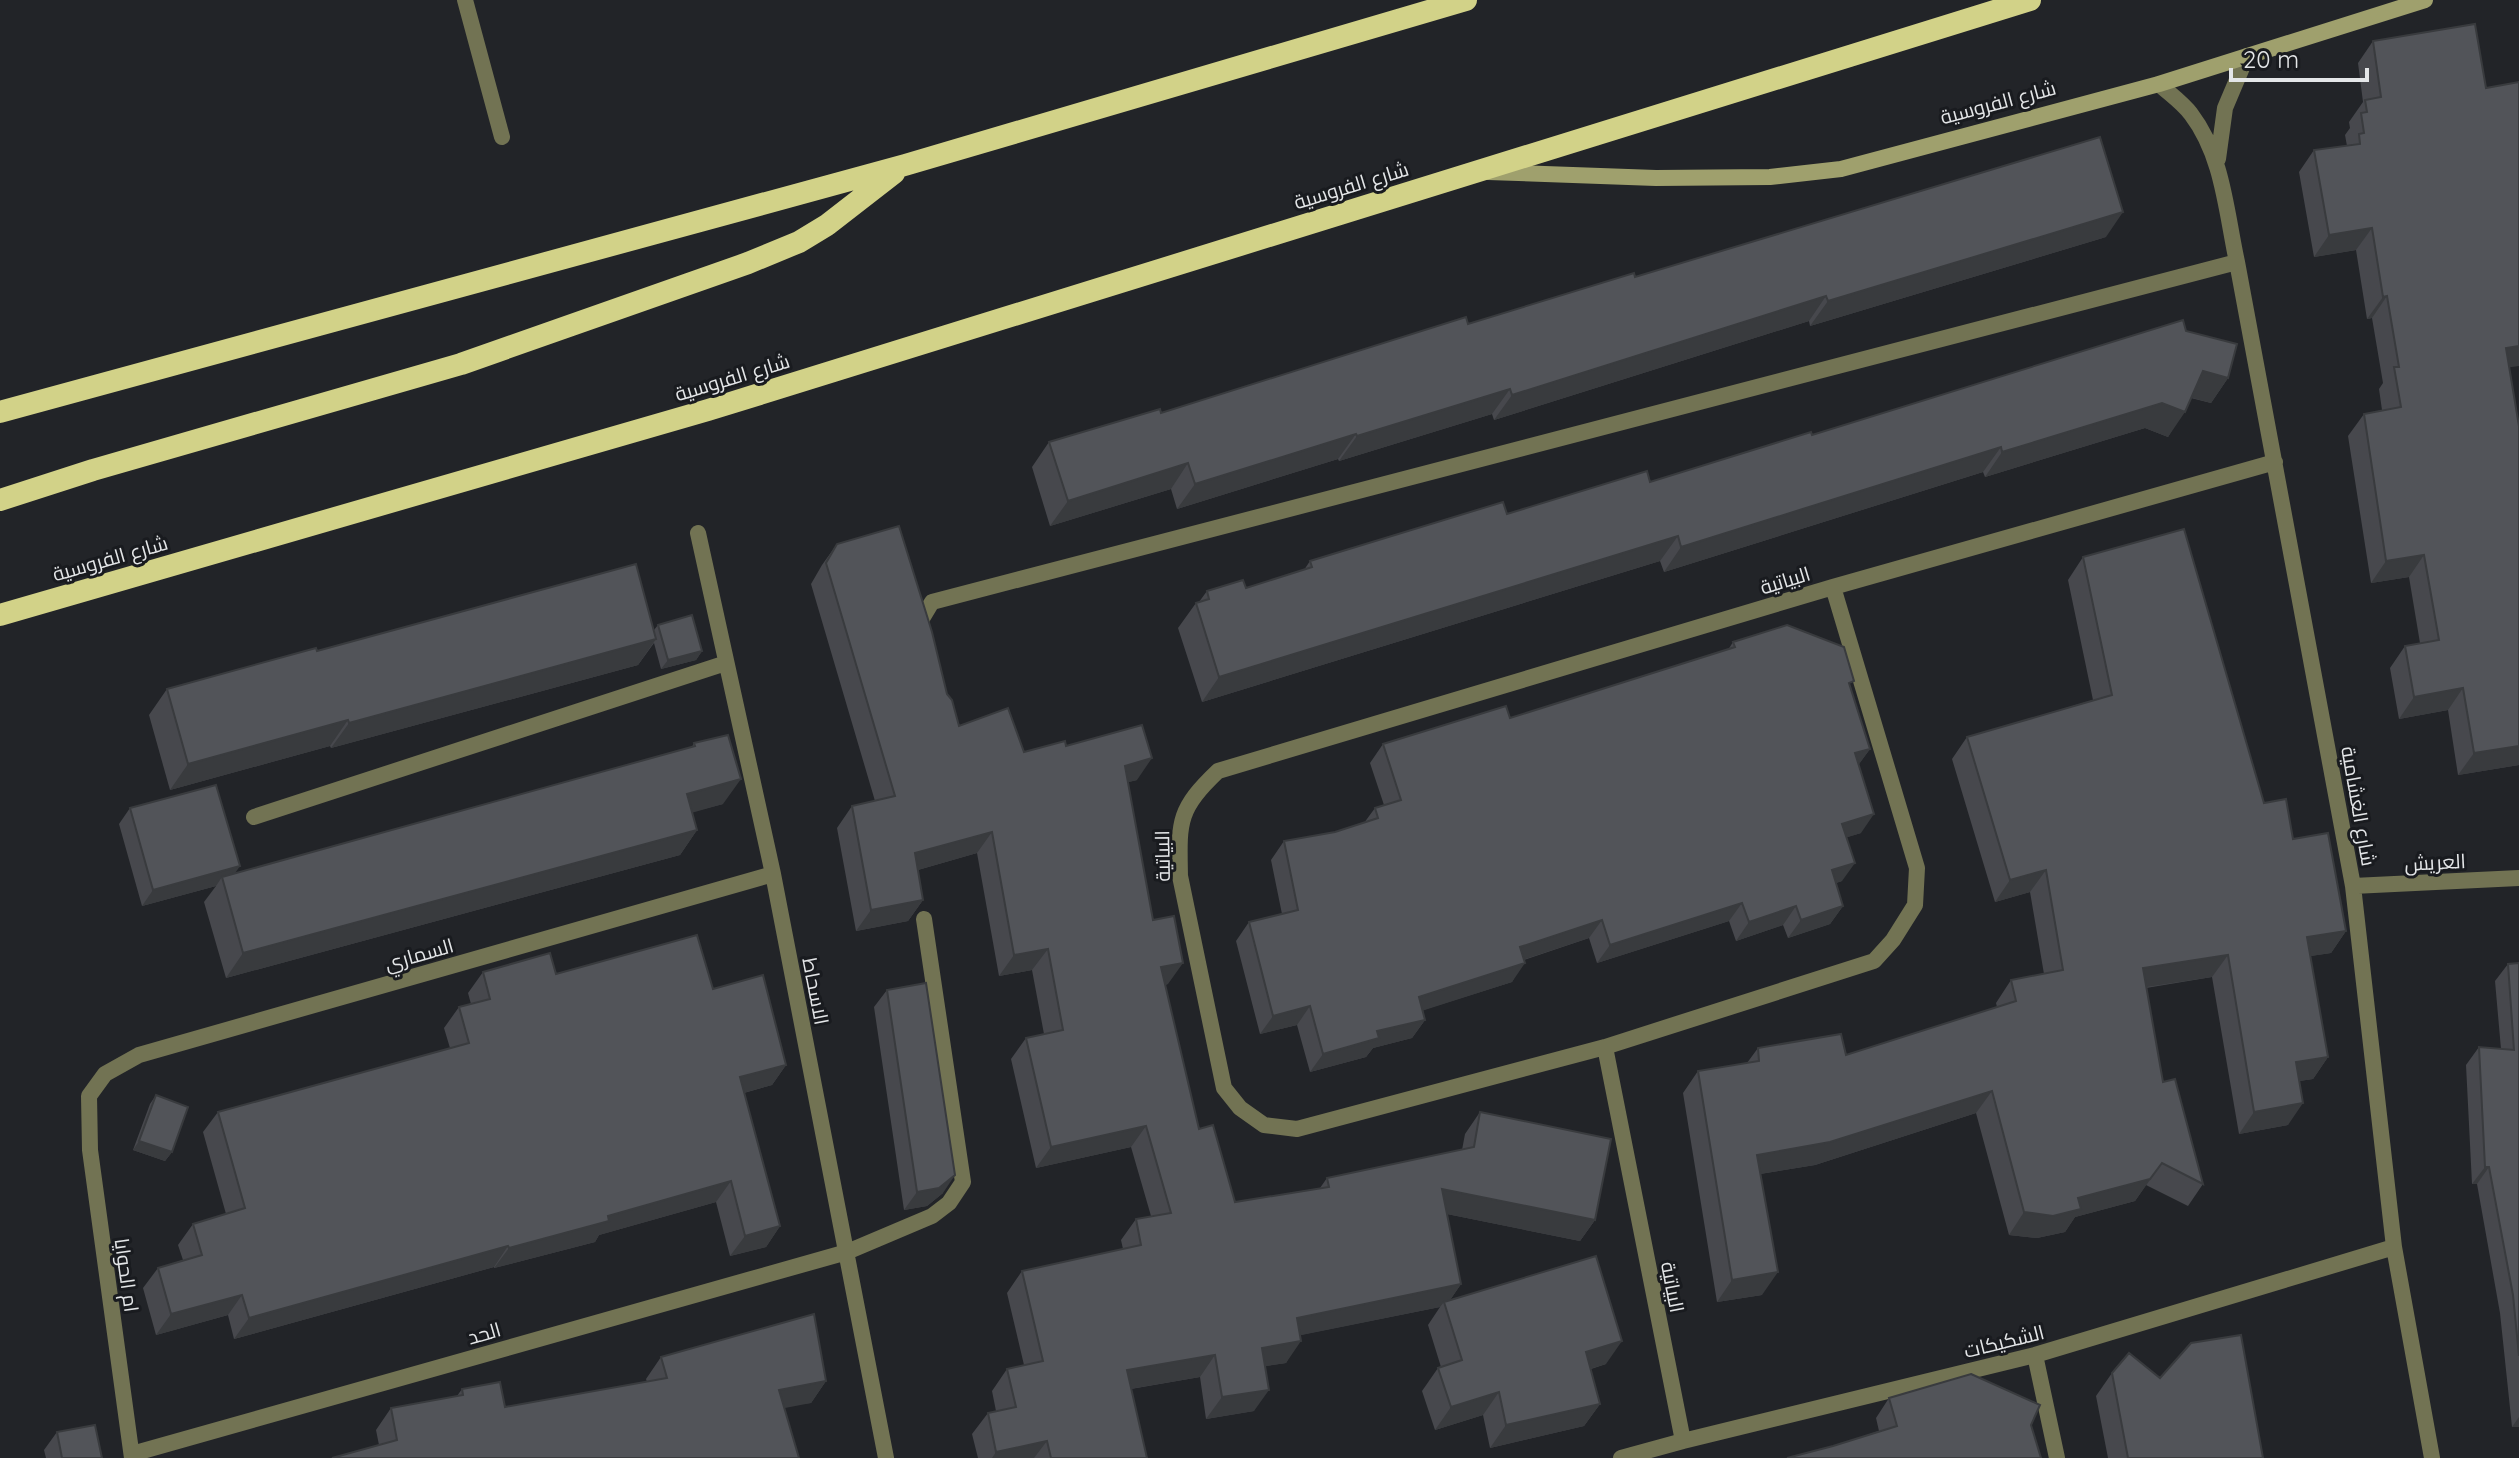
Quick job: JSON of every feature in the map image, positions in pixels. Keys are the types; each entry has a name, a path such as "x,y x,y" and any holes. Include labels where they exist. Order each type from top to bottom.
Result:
{"highway":[{"path":"0,412 905,165 1466,0"},
{"name":"شارع الفروسية","path":"0,615 708,410 2030,0"},
{"path":"0,500 93,470 461,364 748,263 799,242 827,225 905,165"}],"main road":[{"name":"شارع الفروسية","path":"1475,172 1656,178 1770,177 1841,169 2159,84 2425,0"}],"street":[{"path":"465,0 502,137"},
{"name":"شارع الغشامية","path":"2217,165 2225,108 2247,56"},
{"name":"شارع الغشامية","path":"2159,84 2189,111 2207,138 2217,165 2237,262 2353,886 2394,1247 2432,1458"},
{"path":"927,652 920,622 932,602 2237,262"},
{"name":"البياتية","path":"1833,587 1917,868 1915,905 1893,940 1874,961 1605,1047 1297,1129 1264,1125 1240,1108 1224,1088 1180,876 1182,816 1197,791 1218,771 1833,587 2275,462"},
{"name":"الاسحاط","path":"698,533 773,874 886,1458"},
{"path":"254,817 726,663"},
{"name":"السماري","path":"89,1096 105,1074 139,1055 773,874"},
{"name":"العريش","path":"2353,886 2519,878"},
{"name":"الحد","path":"132,1456 847,1252 932,1216 949,1203 963,1182 924,919"},
{"name":"البياتية","path":"1605,1047 1683,1441"},
{"name":"ام الحوايا","path":"89,1096 90,1150 132,1456"},
{"name":"الشكيكات","path":"1621,1458 2035,1355 2394,1247"},
{"path":"2035,1355 2057,1458"}],"building":[{"path":"2475,24 2486,88 2519,82 2519,346 2506,348 2519,426 2519,746 2474,753 2463,688 2414,697 2405,646 2439,640 2424,555 2386,561 2364,414 2401,407 2394,367 2399,367 2387,296 2383,297 2372,228 2329,235 2314,150 2360,144 2359,134 2364,133 2361,113 2367,112 2365,100 2381,97 2373,41"},
{"path":"2100,137 2123,212 1828,301 1826,296 1512,395 1510,389 1195,484 1188,463 1068,501 1049,442 1160,409 1161,413 1466,317 1468,324 1634,273 1635,277"},
{"path":"2183,320 2186,331 2237,344 2228,378 2203,371 2185,412 2162,403 2002,452 2001,447 1681,547 1678,536 1219,677 1196,603 1209,599 1207,591 1243,580 1246,588 1312,567 1310,561 1503,502 1507,514 1647,471 1650,482"},
{"path":"899,526 959,726 1008,708 1024,752 1065,741 1066,746 1142,725 1152,758 1125,766 1153,920 1174,916 1183,963 1161,967 1199,1129 1213,1125 1235,1202 1329,1187 1327,1178 1474,1147 1480,1112 1611,1139 1595,1220 1442,1189 1461,1284 1297,1318 1301,1341 1262,1348 1269,1390 1222,1397 1215,1355 1127,1370 1147,1458 1051,1458 1047,1441 996,1452 988,1413 1016,1407 1007,1369 1043,1361 1022,1271 1141,1245 1136,1219 1171,1213 1146,1126 1051,1147 1026,1038 1063,1030 1048,949 1014,955 992,832 915,853 923,900 871,910 852,806 895,796 826,563 837,544"},
{"path":"2184,529 2264,803 2286,799 2293,839 2328,833 2346,931 2307,937 2328,1057 2296,1062 2303,1103 2254,1112 2228,955 2143,968 2163,1082 2175,1079 2203,1184 2162,1163 2150,1179 2078,1198 2081,1209 2053,1216 2024,1212 1992,1091 1830,1142 1757,1155 1778,1272 1732,1280 1698,1071 1759,1061 1758,1048 1841,1034 1846,1055 2016,1001 2011,980 2063,970 2046,870 2010,880 1967,737 2112,695 2083,557"},
{"path":"636,564 656,639 188,764 167,689"},
{"path":"692,615 702,651 668,660 658,625"},
{"path":"1787,625 1844,647 1854,681 1849,683 1870,749 1855,753 1874,814 1842,824 1855,863 1832,870 1843,906 1801,920 1796,906 1749,922 1742,903 1610,945 1602,920 1520,947 1525,963 1419,997 1425,1020 1377,1031 1379,1038 1323,1054 1310,1006 1273,1016 1249,922 1298,910 1284,841 1335,832 1378,818 1375,808 1401,800 1383,744 1506,706 1510,718 1735,647 1733,642"},
{"path":"728,735 741,779 687,794 697,830 243,953 222,877"},
{"path":"216,785 240,866 153,890 130,808"},
{"path":"697,935 713,989 763,975 786,1065 740,1077 780,1226 745,1236 731,1181 608,1216 609,1221 249,1318 242,1295 171,1314 158,1268 202,1255 193,1224 245,1208 218,1112 469,1043 459,1007 490,999 483,972 550,953 556,974"},
{"path":"2519,963 2519,1356 2513,1295 2489,1167 2485,1167 2479,1047 2514,1050 2508,964"},
{"path":"926,983 955,1175 939,1188 917,1192 887,990"},
{"path":"156,1095 188,1107 172,1152 139,1141"},
{"path":"1596,1256 1622,1341 1586,1352 1600,1404 1506,1425 1499,1392 1451,1407 1438,1368 1462,1360 1444,1302"},
{"path":"814,1314 826,1381 779,1390 799,1458 332,1458 397,1440 391,1408 463,1395 462,1389 500,1382 505,1407 667,1378 661,1357"},
{"path":"2241,1335 2263,1458 2128,1458 2112,1373 2129,1353 2160,1378 2191,1343"},
{"path":"1971,1374 2040,1405 2031,1425 2041,1458 1787,1458 1897,1426 1889,1398"},
{"path":"95,1425 102,1458 62,1458 57,1432"}]}
